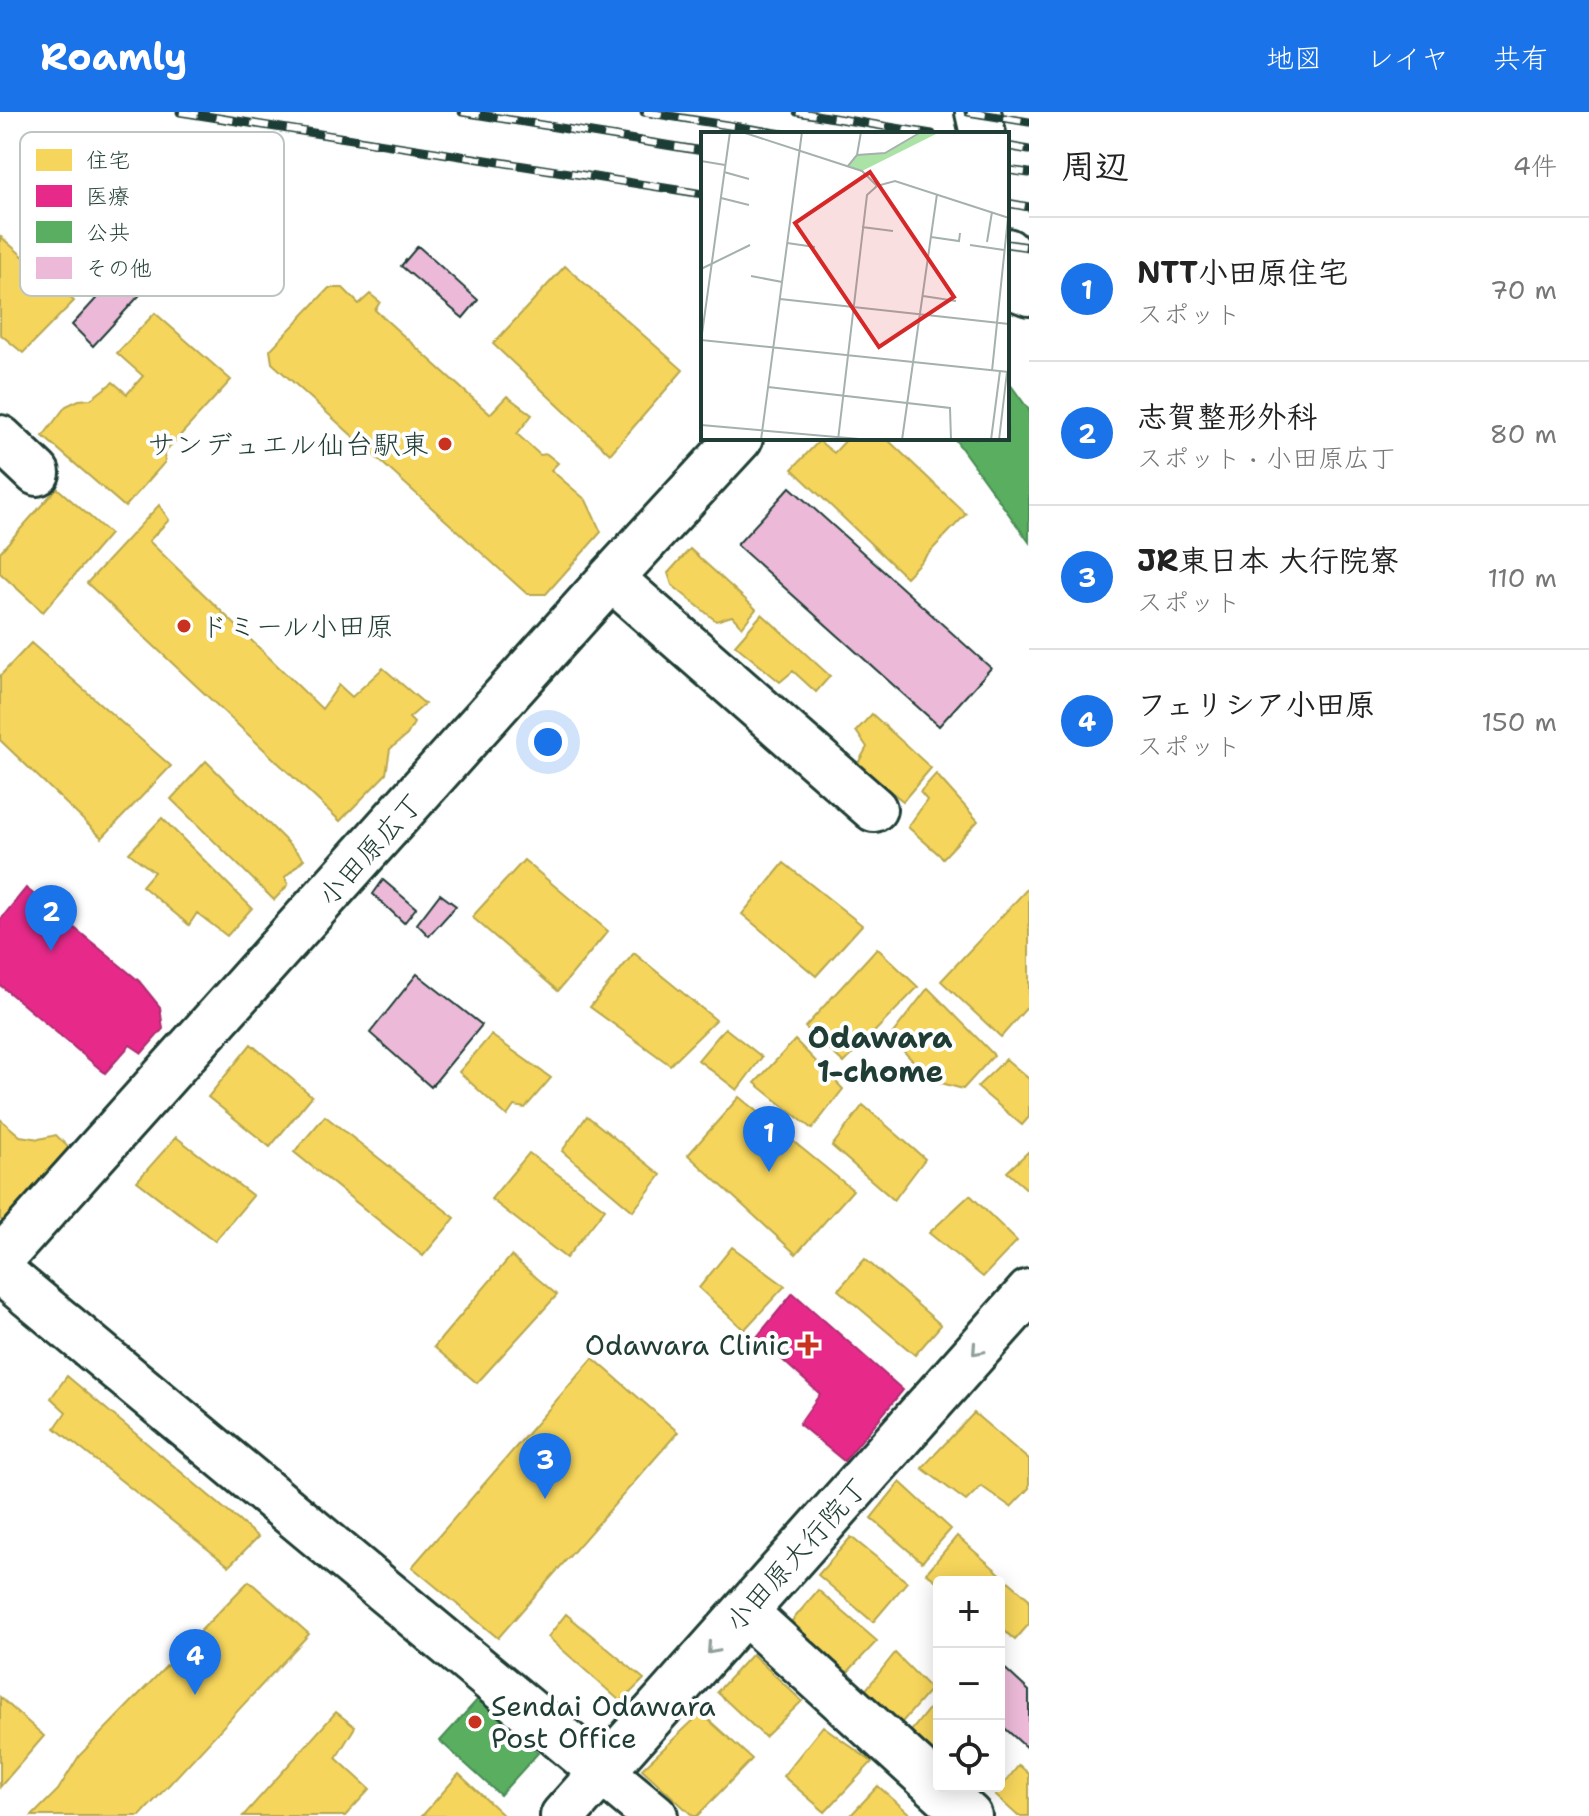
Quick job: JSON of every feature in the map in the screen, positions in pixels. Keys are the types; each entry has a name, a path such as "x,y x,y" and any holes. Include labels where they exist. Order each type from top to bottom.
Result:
{"street":[{"path":"978,112 983,132"},
{"path":"0,438 37,473"},
{"name":"小田原広丁","path":"0,1260 738,440"},
{"path":"611,578 874,809"},
{"path":"0,1271 655,1816"},
{"name":"小田原大行院丁","path":"563,1816 1029,1292"},
{"path":"745,1612 969,1816"}],"building: 住宅":[{"path":"0,236 20,254 20,296 68,296 74,301 23,353 0,334"},
{"path":"565,266 683,370 610,454 493,344"},
{"name":"サンデュエル仙台駅東","path":"329,288 343,288 359,304 370,294 380,302 375,310 490,414 507,396 532,415 517,434 540,455 547,454 558,463 551,470 586,500 601,532 546,594 527,594 272,363 270,350"},
{"path":"155,313 231,380 164,453 165,462 125,507 43,436 66,406 91,399 113,382 127,394 143,376 117,353"},
{"path":"846,440 888,440 966,514 906,577 792,469 819,441 834,453"},
{"path":"57,488 110,534 43,612 0,573 0,552"},
{"name":"ドミール小田原","path":"159,505 169,520 149,541 322,709 339,685 352,697 383,668 425,704 409,718 414,723 407,735 390,749 386,774 340,821 87,583"},
{"path":"690,549 756,609 742,627 732,616 716,621 672,585 668,573"},
{"path":"762,614 830,676 816,692 793,671 780,682 735,645"},
{"path":"31,643 171,766 102,838 0,740 0,676"},
{"path":"872,714 931,768 903,801 857,765 867,747 856,731"},
{"path":"206,761 304,859 285,877 288,885 274,900 171,799"},
{"path":"936,774 978,821 943,858 908,827 927,800 920,792"},
{"path":"162,818 252,908 227,936 197,913 189,925 142,886 154,872 129,853"},
{"path":"524,860 608,931 558,991 472,917"},
{"path":"784,863 862,925 816,976 742,914"},
{"path":"1029,887 1029,1005 1001,1037 941,981"},
{"path":"877,948 918,987 844,1063 805,1027"},
{"path":"634,953 716,1020 670,1065 590,1007"},
{"path":"928,988 994,1055 963,1089 931,1080 890,1037"},
{"path":"725,1028 762,1057 737,1090 698,1060"},
{"path":"491,1035 551,1078 525,1108 514,1106 507,1116 459,1072"},
{"path":"795,1040 843,1089 812,1129 755,1083"},
{"path":"251,1044 312,1096 270,1147 208,1097"},
{"path":"1006,1059 1029,1079 1029,1117 1022,1125 977,1087"},
{"path":"739,1097 853,1190 796,1254 688,1155"},
{"path":"863,1105 925,1159 894,1200 832,1146"},
{"path":"325,1116 455,1218 423,1256 294,1152"},
{"path":"587,1116 661,1175 633,1211 562,1151"},
{"path":"0,1119 20,1136 39,1139 56,1135 74,1153 10,1228 0,1219"},
{"path":"176,1137 253,1196 215,1241 137,1181"},
{"path":"1029,1151 1029,1191 1007,1172"},
{"path":"529,1153 605,1209 566,1258 491,1199"},
{"path":"970,1195 1017,1241 983,1277 929,1233"},
{"path":"732,1247 785,1286 744,1330 699,1288"},
{"path":"511,1256 557,1295 477,1383 434,1347"},
{"path":"865,1259 941,1325 915,1355 838,1290"},
{"path":"593,1358 678,1432 498,1638 412,1567"},
{"path":"67,1376 258,1537 229,1566 55,1428 66,1412 51,1398"},
{"path":"974,1413 1029,1460 1029,1488 1011,1507 981,1486 966,1501 922,1468"},
{"path":"900,1482 951,1529 922,1562 871,1518"},
{"path":"957,1536 1003,1576 933,1578 926,1573"},
{"path":"851,1537 907,1582 873,1622 818,1575"},
{"path":"1005,1578 1029,1599 1029,1624 1015,1640 1005,1631"},
{"path":"249,1581 309,1634 140,1816 32,1816 58,1790 79,1756"},
{"path":"818,1590 877,1641 843,1677 786,1628"},
{"path":"566,1614 644,1679 621,1702 548,1637"},
{"path":"895,1653 931,1689 896,1729 861,1696"},
{"path":"752,1654 802,1701 765,1737 717,1692"},
{"path":"0,1697 44,1736 0,1787"},
{"path":"933,1704 933,1759 908,1735"},
{"path":"336,1712 355,1727 336,1758 370,1789 345,1816 243,1816"},
{"path":"701,1713 752,1759 697,1816 693,1816 642,1769"},
{"path":"823,1726 872,1762 825,1812 783,1776"},
{"path":"1019,1765 1029,1774 1029,1816 1018,1816 995,1795 1005,1792 1005,1782"},
{"path":"459,1774 504,1816 422,1816"},
{"path":"878,1786 912,1816 850,1816"}],"building: 医療":[{"path":"26,888 139,981 160,1007 163,1029 142,1053 130,1045 105,1073 0,985 0,920"},
{"path":"793,1293 903,1390 844,1461 799,1424 820,1394 757,1337"}],"building: 公共":[{"path":"1009,383 1029,410 1029,542 955,440 1009,440"},
{"path":"479,1698 538,1753 500,1795 440,1741"}],"building: その他":[{"path":"418,246 478,300 463,318 401,266"},
{"path":"99,296 139,296 93,346 72,325"},
{"path":"790,487 991,668 939,726 737,545"},
{"path":"383,880 416,908 404,923 373,894"},
{"path":"440,894 456,906 429,936 417,924"},
{"path":"417,974 482,1025 431,1087 370,1033"},
{"path":"1005,1669 1029,1691 1029,1750 1005,1728"}],"railway":[{"path":"180,112 701,194"},
{"path":"462,112 701,151"},
{"path":"644,112 770,132"},
{"path":"797,112 920,132"},
{"path":"968,112 1029,122"},
{"path":"1009,146 1029,150"},
{"path":"1009,170 1029,173"},
{"path":"1009,203 1029,207"},
{"path":"1009,244 1029,247"}],"place":[{"name":"サンデュエル仙台駅東","path":"445,444"},
{"name":"ドミール小田原","path":"184,626"},
{"name":"志賀整形外科","path":"51,951"},
{"name":"NTT小田原住宅","path":"769,1172"},
{"name":"Odawara Clinic","path":"808,1345"},
{"name":"JR東日本 大行院寮","path":"545,1499"},
{"name":"フェリシア小田原","path":"195,1695"},
{"name":"Sendai Odawara Post Office","path":"475,1722"}],"district":[{"name":"Odawara 1-chome","path":"880,1054"}]}
